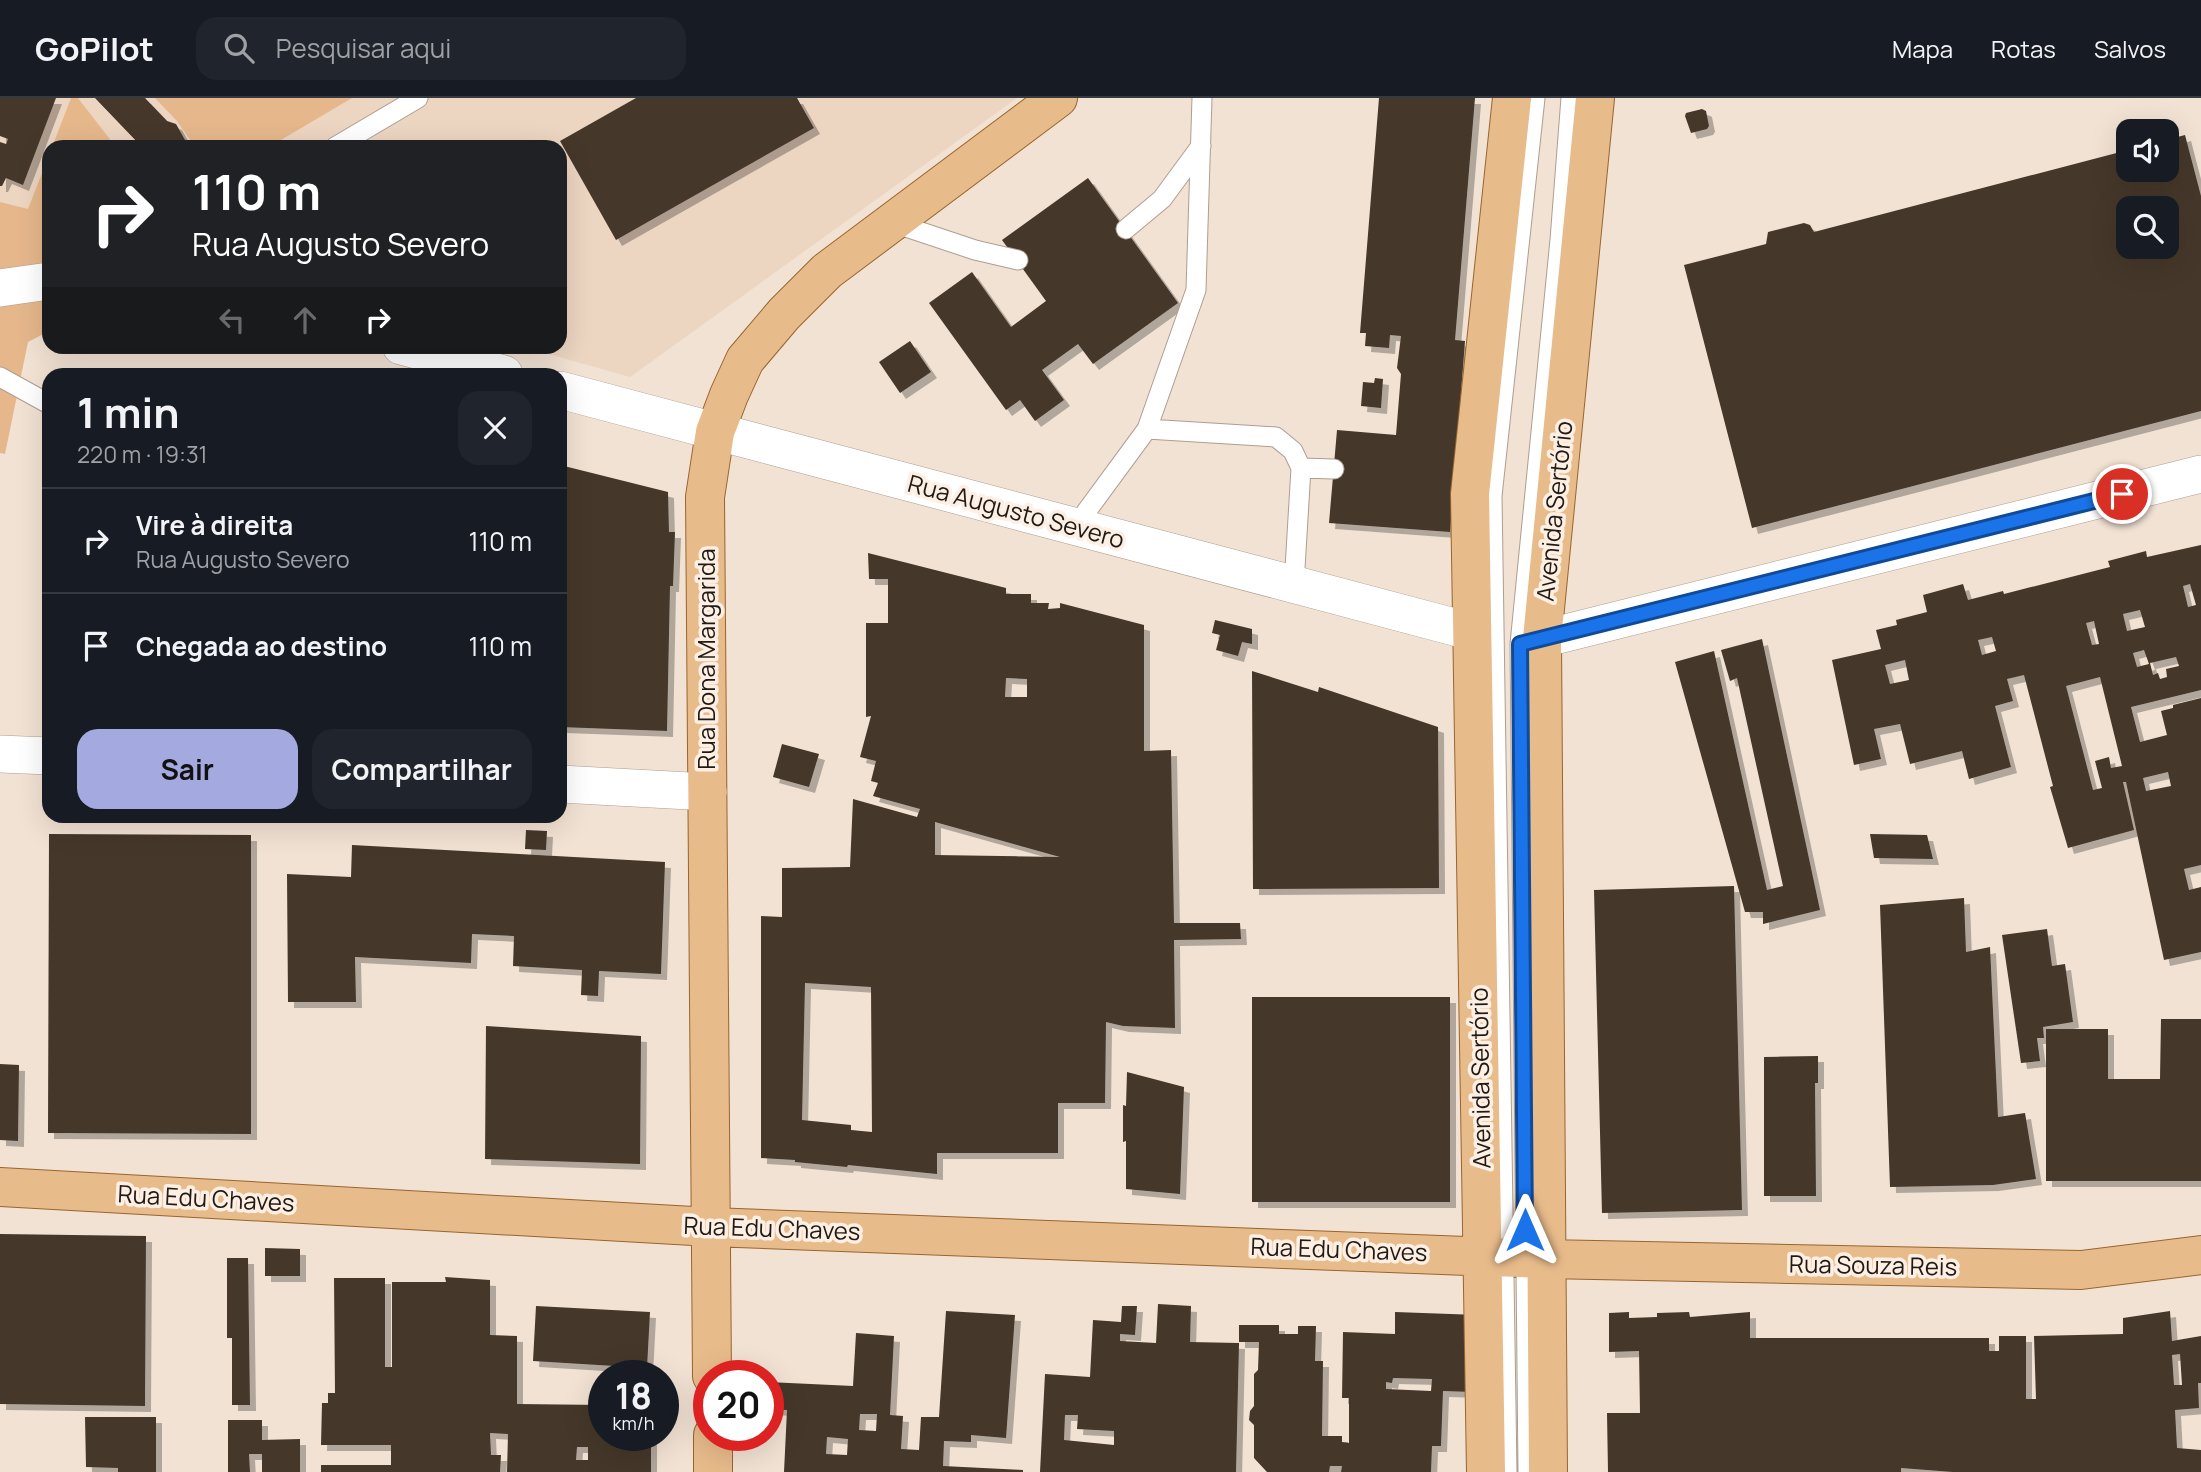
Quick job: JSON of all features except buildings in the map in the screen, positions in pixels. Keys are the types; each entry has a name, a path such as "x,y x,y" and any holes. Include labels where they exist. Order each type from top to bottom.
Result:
{"main road":[{"name":"Rua Dona Margarida","path":"712,1360 705,497 715,432 745,360 784,314 827,271 1058,98"},
{"name":"Avenida Sertório","path":"1512,98 1464,472 1471,494 1484,635 1515,1257 1548,1472"},
{"name":"Avenida Sertório","path":"1486,1472 1515,1257 1531,641 1595,98"},
{"name":"Rua Edu Chaves","path":"0,1187 711,1227 1515,1257"},
{"name":"Rua Souza Reis","path":"1515,1257 2081,1270 2201,1255"},
{"path":"713,1451 713,1472"}],"street":[{"path":"0,288 42,282"},
{"path":"430,354 481,368"},
{"name":"Rua Augusto Severo","path":"567,392 1484,635"},
{"path":"1531,641 2201,474"},
{"path":"0,754 42,756"},
{"path":"567,784 708,792"}],"lane":[{"path":"347,140 418,98"},
{"path":"1075,527 1147,429 1196,290 1202,98"},
{"path":"1484,635 1492,496 1535,98"},
{"path":"1531,641 1571,98"},
{"path":"1126,229 1162,199 1201,146"},
{"path":"890,222 975,250 1018,260"},
{"path":"0,377 42,400"},
{"path":"1147,429 1276,437 1293,451 1301,467 1294,585"},
{"path":"1301,467 1334,469"},
{"path":"1507,1472 1515,1257"},
{"path":"1515,1257 1528,1472"}],"shaded area":[{"path":"0,98 71,98 55,140 42,140 42,173 28,210 0,202"},
{"path":"71,98 78,98 111,140 55,140"},
{"path":"78,98 1017,98 630,377 549,354 567,354 567,140 111,140"},
{"path":"155,98 352,98 281,140 190,140 177,121"},
{"path":"42,173 42,335 28,342 5,454 0,453 0,202 28,209"}],"route":[{"path":"1525,1230 1520,644 2122,494"}]}
